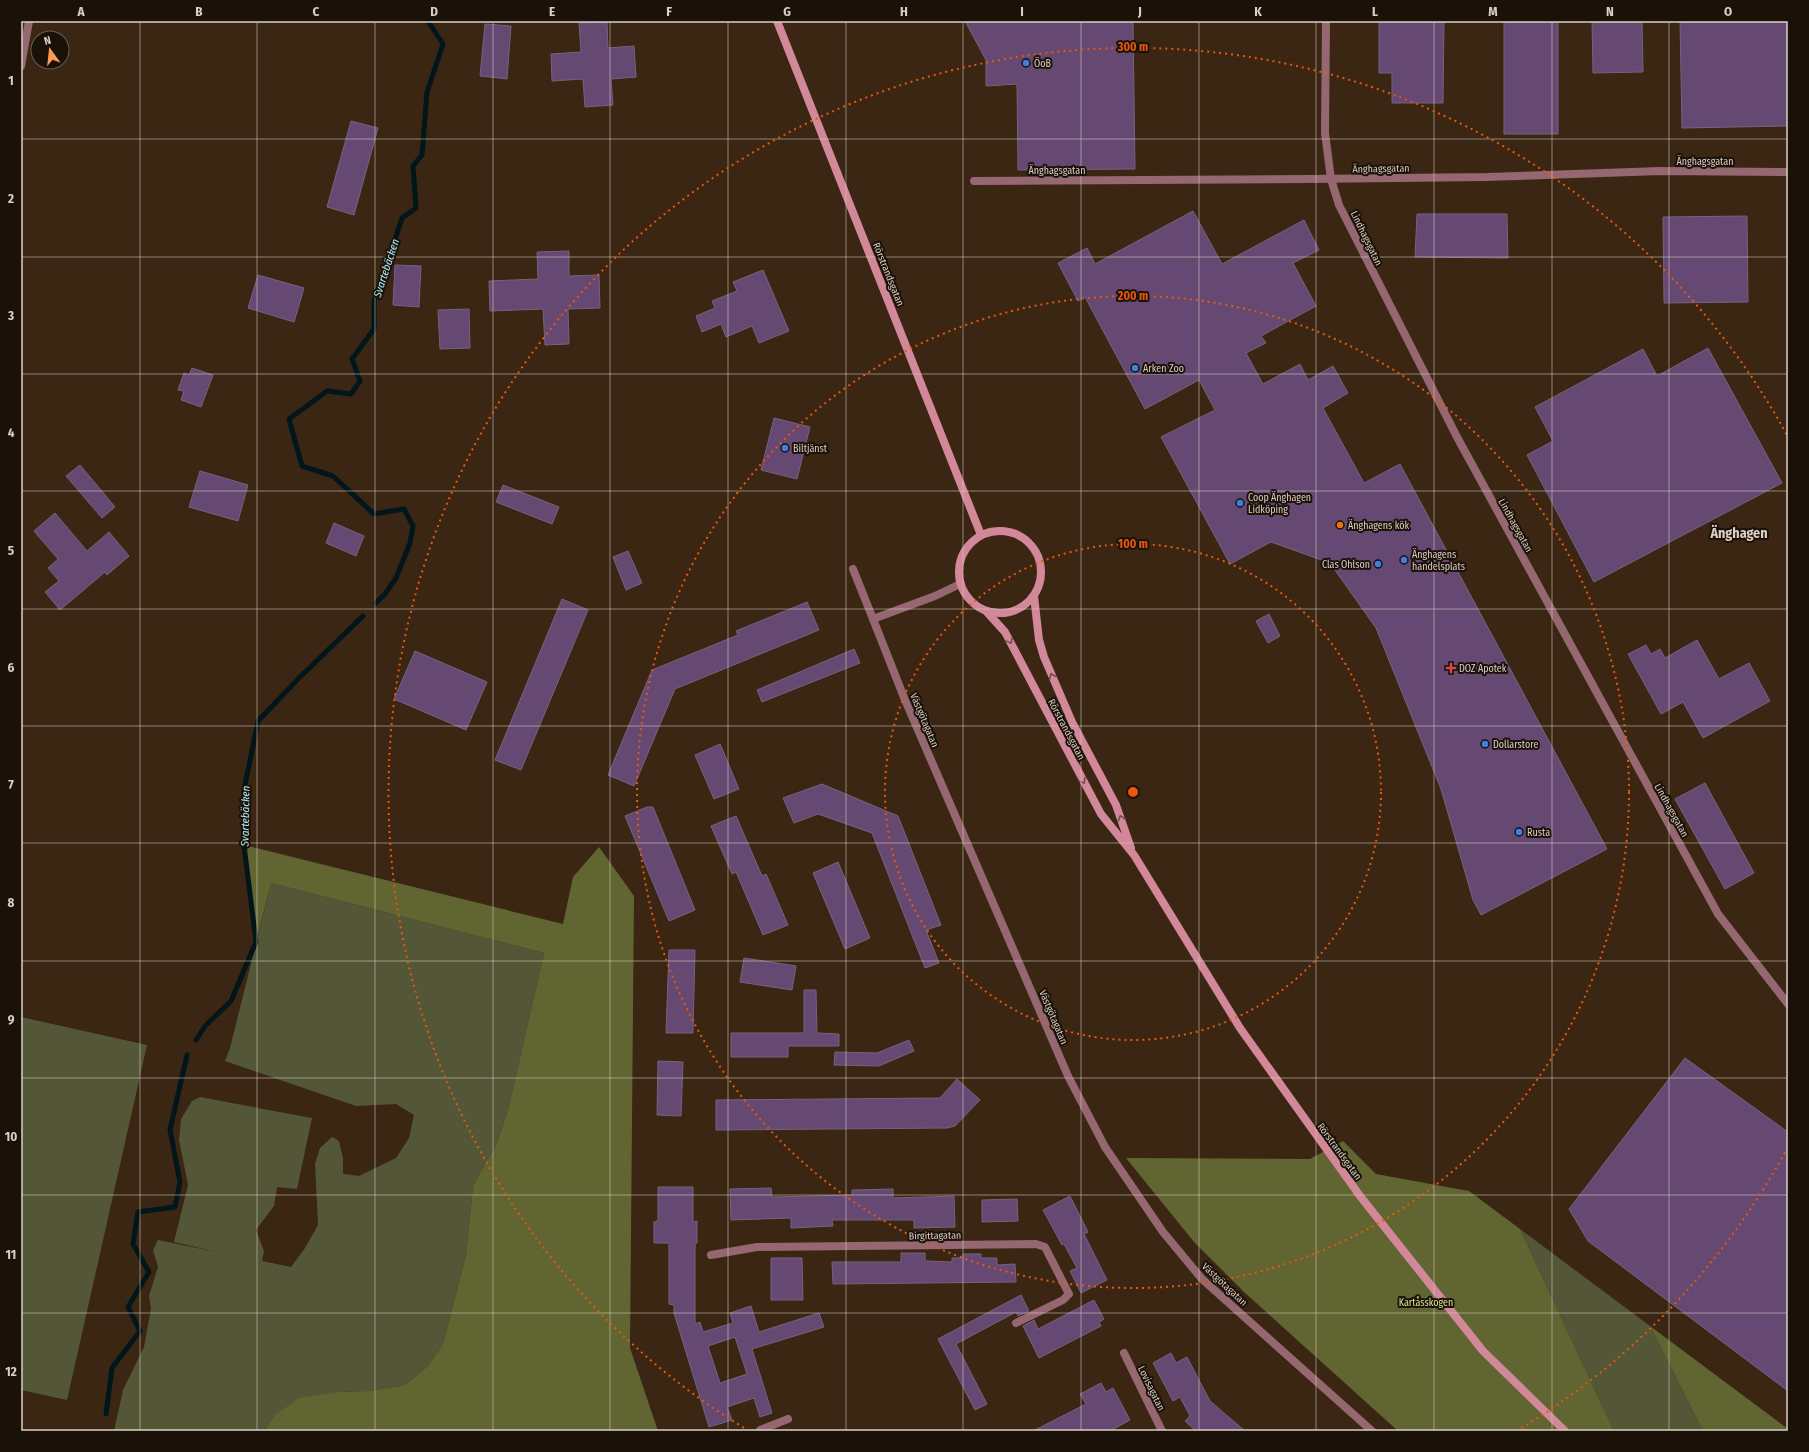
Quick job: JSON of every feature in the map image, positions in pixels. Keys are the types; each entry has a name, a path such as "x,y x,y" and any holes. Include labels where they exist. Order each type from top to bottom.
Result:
{"main road":[{"name":"Rörstrandsgatan","path":"777,21 981,535 1000,531 1009,532 1026,540 1034,549 1040,560 1042,572 1040,583 1034,596 1025,606 1013,612 999,614 986,611 974,605 966,596 960,584"},
{"path":"960,584 958,575 962,556 973,540 981,535"},
{"name":"Rörstrandsgatan","path":"1034,596 1039,640 1044,657 1072,722 1116,805 1134,855"},
{"name":"Rörstrandsgatan","path":"986,611 1005,632 1101,814 1134,855 1240,1028 1360,1196 1483,1351 1566,1431"}],"street":[{"path":"21,66 30,21"},
{"name":"Lindhagsgatan","path":"1326,21 1325,133 1331,179 1339,205 1457,437 1714,907 1788,1004"},
{"name":"Änghagsgatan","path":"974,181 1488,177 1660,171 1788,172"},
{"name":"Västgötagatan","path":"853,569 905,700 1065,1069 1105,1147 1163,1232 1202,1279 1372,1431"},
{"path":"873,619 935,596 960,584"},
{"name":"Birgittagatan","path":"711,1255 757,1247 1036,1244 1045,1247 1069,1294 1063,1300 1016,1323"},
{"name":"Lovisagatan","path":"1124,1353 1162,1431"},
{"path":"761,1431 760,1430 788,1419"}],"green space":[{"path":"244,845 563,924 573,877 599,847 634,896 630,1348 658,1431 264,1431 274,1416 299,1398 339,1392 368,1391 405,1385 427,1367 443,1344 466,1255 473,1186 497,1143 508,1110 544,953 271,883 256,942"},
{"path":"271,883 544,953 508,1110 497,1143 473,1186 466,1255 443,1344 427,1367 405,1385 368,1391 339,1392 274,1416 264,1431 114,1431 123,1390 144,1347 151,1309 149,1296 158,1267 153,1250 158,1240 217,1252 174,1242 188,1185 179,1140 181,1119 192,1101 200,1097 312,1118 297,1189 277,1187 274,1206 256,1230 264,1251 262,1261 291,1267 305,1248 318,1225 315,1164 320,1148 332,1137 339,1141 343,1158 343,1174 359,1176 396,1158 409,1138 414,1115 396,1104 356,1106 225,1061 230,1048"},
{"path":"21,1017 147,1045 67,1400 21,1390"},
{"name":"Kartåsskogen","path":"1343,1141 1376,1174 1469,1191 1520,1229 1614,1431 1398,1431 1244,1292 1194,1242 1126,1158 1310,1159"},
{"path":"1520,1229 1650,1326 1703,1431 1614,1431"},
{"path":"1650,1326 1788,1429 1788,1431 1703,1431"}],"building":[{"path":"965,21 1133,21 1135,169 1018,170 1017,84 986,86 986,60"},
{"path":"1379,21 1444,21 1443,103 1392,103 1392,73 1379,73"},
{"path":"1504,21 1558,21 1558,134 1504,134"},
{"path":"1592,21 1642,21 1643,72 1593,73"},
{"path":"1680,21 1788,21 1788,126 1682,128"},
{"path":"607,22 608,48 634,46 636,77 611,79 613,105 585,107 583,79 552,81 551,54 581,52 579,23"},
{"path":"485,24 511,26 507,79 480,76"},
{"path":"351,121 378,128 354,215 327,207"},
{"name":"Änghagens handelsplats","path":"1193,211 1222,264 1304,220 1319,250 1293,263 1316,306 1261,336 1266,343 1246,353 1263,384 1300,364 1308,380 1333,366 1348,393 1323,408 1364,483 1400,464 1607,849 1481,915 1473,900 1441,789 1376,628 1330,563 1271,542 1230,564 1161,437 1215,410 1199,380 1145,409 1085,297 1078,301 1058,263 1087,248 1095,264"},
{"path":"1417,214 1507,214 1508,258 1415,257"},
{"path":"1747,216 1748,302 1664,303 1663,217"},
{"path":"569,251 569,276 599,275 600,308 568,309 569,344 545,345 543,309 490,311 489,281 538,279 537,252"},
{"path":"395,265 421,266 419,307 393,305"},
{"path":"763,270 789,331 759,343 752,326 726,337 721,324 702,332 696,316 715,308 712,301 737,291 733,282"},
{"path":"258,275 304,288 294,322 248,308"},
{"path":"469,309 470,348 440,349 438,310"},
{"path":"1708,348 1782,483 1594,582 1527,455 1553,441 1535,407 1643,349 1657,376"},
{"path":"192,368 213,375 201,407 181,400 184,391 178,390 184,373 189,375"},
{"name":"Biltjänst","path":"774,418 810,427 797,479 761,470"},
{"path":"80,465 115,507 102,518 66,476"},
{"path":"200,471 248,485 238,521 189,507"},
{"path":"503,485 559,507 552,524 496,502"},
{"path":"55,513 87,551 109,532 129,556 107,575 105,572 60,610 45,592 59,581 48,568 58,559 34,531"},
{"path":"334,523 364,536 356,556 326,543"},
{"path":"628,551 642,583 626,590 613,557"},
{"path":"562,599 588,610 521,770 495,760"},
{"path":"807,602 819,630 675,689 634,786 608,775 652,670 738,635 736,631"},
{"path":"1269,614 1280,636 1268,643 1256,621"},
{"path":"1697,640 1719,679 1749,663 1770,701 1703,738 1683,702 1661,714 1628,654 1646,645 1651,654 1660,649 1665,658"},
{"path":"854,649 860,663 762,702 757,690"},
{"path":"415,651 487,682 466,730 394,699"},
{"path":"720,744 739,789 714,799 695,755"},
{"path":"1705,783 1754,873 1725,889 1675,799"},
{"path":"822,784 898,816 941,925 926,930 939,963 925,968 872,833 818,814 794,823 783,798"},
{"path":"647,807 653,807 695,910 669,921 625,816"},
{"path":"736,816 762,876 766,874 788,925 763,935 736,872 732,874 711,826"},
{"path":"838,862 870,938 845,949 813,873"},
{"path":"669,950 695,950 693,1033 666,1033"},
{"path":"744,958 796,966 792,990 740,982"},
{"path":"804,990 816,990 817,1033 839,1034 839,1046 788,1046 788,1057 731,1057 731,1033 804,1033"},
{"path":"909,1040 914,1051 879,1066 834,1065 835,1052 877,1053"},
{"path":"1685,1058 1788,1132 1788,1391 1588,1241 1569,1209"},
{"path":"658,1061 683,1062 681,1116 657,1115"},
{"path":"957,1079 980,1100 955,1126 947,1128 716,1130 716,1100 940,1098"},
{"path":"658,1187 693,1187 693,1222 697,1221 697,1243 695,1243 695,1324 700,1322 703,1332 733,1323 730,1313 751,1306 759,1332 819,1313 824,1327 752,1349 772,1413 760,1417 754,1398 727,1407 732,1420 709,1427 674,1313 674,1305 669,1304 669,1243 654,1243 654,1222 658,1221","holes":["735,1337 747,1374 720,1383 708,1346"]},
{"path":"771,1188 772,1197 852,1195 852,1190 893,1189 893,1198 954,1196 955,1227 914,1228 914,1220 832,1220 833,1226 791,1228 791,1218 731,1220 730,1189"},
{"path":"1070,1196 1088,1232 1084,1234 1107,1280 1081,1293 1070,1271 1077,1268 1064,1244 1062,1245 1043,1210"},
{"path":"1017,1199 1018,1221 982,1222 982,1200"},
{"path":"901,1253 925,1253 925,1261 952,1262 952,1258 963,1258 963,1254 981,1254 981,1258 997,1258 997,1265 1015,1264 1016,1282 833,1284 832,1262 901,1262"},
{"path":"771,1258 802,1258 803,1300 771,1300"},
{"path":"1021,1295 1029,1311 1018,1316 1016,1312 956,1344 987,1404 975,1410 938,1339"},
{"path":"1094,1300 1104,1319 1099,1322 1101,1326 1039,1358 1023,1326 1034,1320 1038,1329"},
{"path":"1171,1353 1176,1363 1187,1357 1210,1401 1245,1431 1196,1431 1185,1421 1190,1416 1180,1397 1173,1401 1153,1363"},
{"path":"1101,1383 1106,1392 1113,1388 1130,1420 1110,1431 1033,1431 1086,1404 1080,1394"}],"waterway":[{"name":"Svartebäcken","path":"376,603 385,594 396,578 410,543 413,526 404,509 374,514 333,476 302,466 289,419 327,391 351,394 360,381 352,359 374,329 374,301 402,218 416,208 413,166 422,155 427,92 443,44 428,21"},
{"name":"Svartebäcken","path":"196,1040 205,1026 231,1001 256,942 244,845 244,790 258,721 299,678 363,616"},
{"name":"Svartebäcken","path":"106,1414 112,1368 140,1331 128,1307 149,1272 133,1244 138,1212 175,1207 180,1182 170,1130 187,1055"}],"place":[{"name":"ÖoB","path":"1026,63"},
{"name":"Arken Zoo","path":"1135,368"},
{"name":"Biltjänst","path":"785,448"},
{"name":"Coop Änghagen Lidköping","path":"1240,503"},
{"name":"Änghagens kök","path":"1340,525"},
{"name":"Änghagens handelsplats","path":"1404,560"},
{"name":"Clas Ohlson","path":"1378,564"},
{"name":"DOZ Apotek","path":"1451,668"},
{"name":"Dollarstore","path":"1485,744"},
{"name":"Rusta","path":"1519,832"}],"district":[{"name":"Änghagen","path":"1739,533"}]}
